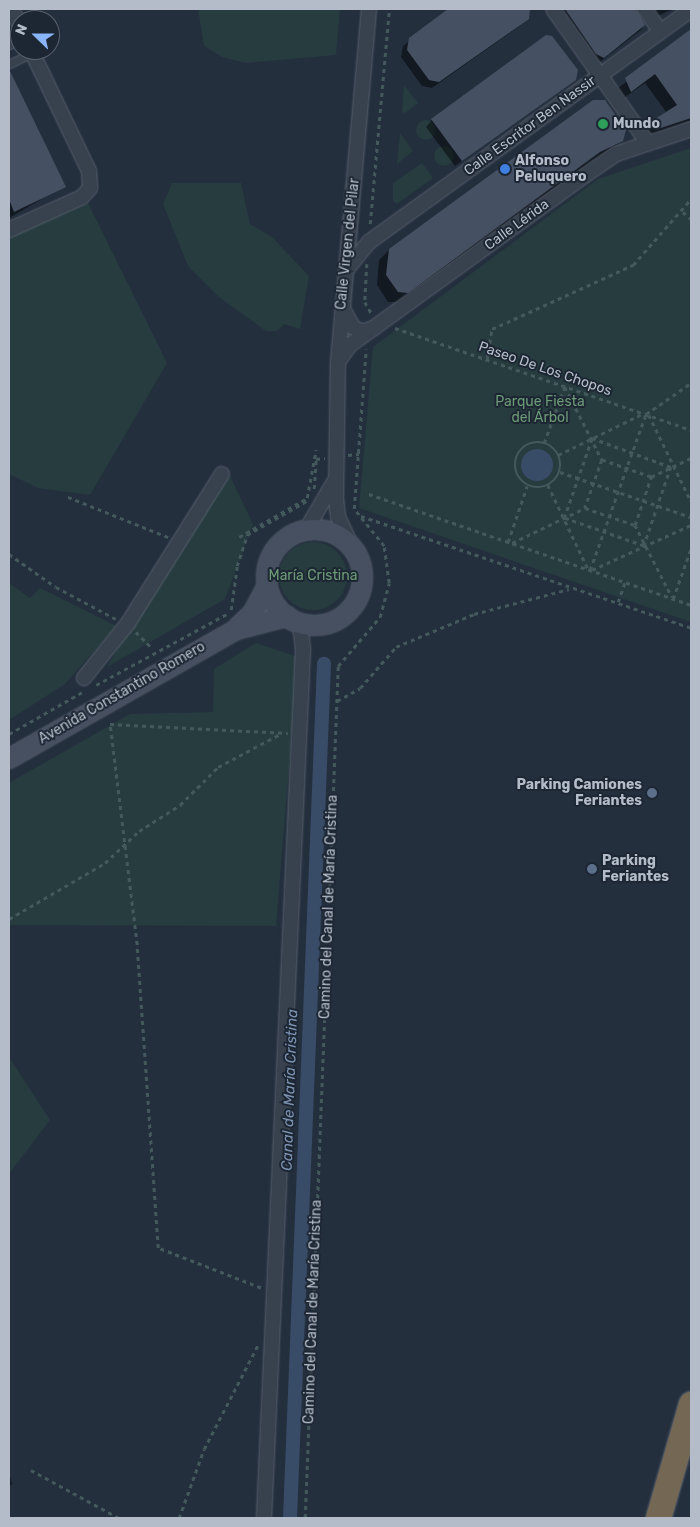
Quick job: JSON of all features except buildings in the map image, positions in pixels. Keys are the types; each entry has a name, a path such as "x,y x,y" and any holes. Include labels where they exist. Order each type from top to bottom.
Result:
{"highway":[{"path":"658,1518 691,1404"}],"street":[{"name":"Calle Virgen del Pilar","path":"352,547 338,517 335,479 338,363 341,305 351,222 369,9"},
{"path":"553,9 648,143"},
{"path":"645,9 660,31"},
{"name":"Calle Escritor Ben Nassir","path":"345,273 369,242 691,10"},
{"path":"9,230 82,197 90,188 89,171 36,60"},
{"name":"Calle Lérida","path":"338,363 350,345 385,326 594,168 648,143 691,129"},
{"path":"351,222 369,242"},
{"name":"Calle Lérida","path":"341,305 353,327 362,332 385,326"},
{"path":"84,678 128,623 177,540 222,474"},
{"name":"Calle Virgen del Pilar","path":"306,530 335,479"},
{"path":"306,530 334,533 352,547 362,575 354,604 330,622 294,620 274,603 267,584 269,561 276,548 306,530"},
{"name":"Avenida Constantino Romero","path":"9,758 236,629 252,612 267,584"},
{"path":"264,1518 300,733 294,620"},
{"name":"Avenida Constantino Romero","path":"236,629 294,620"}],"path":[{"path":"385,326 365,302 389,9"},
{"path":"488,359 492,329 633,265 683,212 691,199"},
{"path":"683,212 691,219"},
{"name":"Paseo De Los Chopos","path":"385,326 488,359 691,430"},
{"name":"Camino del Canal de María Cristina","path":"304,1518 338,666 345,653 365,639 387,600 390,564 384,546 354,509 367,345"},
{"path":"558,455 646,414 691,383"},
{"path":"510,543 585,508 594,484 602,460 564,386"},
{"path":"544,443 564,386"},
{"path":"589,570 605,532 646,414"},
{"path":"646,414 691,501"},
{"path":"592,438 672,466"},
{"path":"564,518 592,438"},
{"path":"530,443 544,443 558,455 560,472 548,485 527,486 516,474 516,459 530,443"},
{"path":"9,734 229,613 247,535 309,500 316,450 307,498 239,538"},
{"path":"316,459 359,454"},
{"path":"673,599 644,546 635,525 651,478 691,458"},
{"path":"602,460 651,478"},
{"path":"644,546 672,466"},
{"path":"560,472 691,517"},
{"path":"548,485 589,570"},
{"path":"510,543 527,486"},
{"path":"369,494 691,605"},
{"path":"68,497 177,540"},
{"path":"585,508 635,525"},
{"path":"360,515 570,589 691,628"},
{"path":"564,518 644,546"},
{"path":"589,570 691,525"},
{"path":"673,599 691,548"},
{"path":"9,554 56,587 128,623 152,648"},
{"path":"618,603 625,582"},
{"path":"337,701 360,688 396,647 474,614 570,589"},
{"path":"274,1293 158,1248 127,843 110,724 300,733"},
{"path":"9,919 105,863 127,843 180,805 218,767 282,733"},
{"path":"179,1518 228,1397 273,1320"},
{"path":"31,1470 119,1518"}],"green space":[{"path":"198,9 340,9 336,55 246,63 222,57 204,46"},
{"path":"404,85 418,103 404,114 402,111"},
{"path":"422,120 430,120 436,126 436,134 430,140 422,140 416,134 416,126"},
{"path":"400,133 413,151 397,164"},
{"path":"440,146 448,146 454,152 454,160 448,166 440,166 434,160 434,152"},
{"name":"Parque Fiesta del Árbol","path":"691,148 691,622 359,508 373,347 598,179"},
{"path":"422,163 433,178 397,204 393,201 393,183"},
{"path":"172,183 241,183 250,224 272,237 309,276 300,329 284,324 277,331 266,331 219,297 188,266 163,204"},
{"path":"88,203 167,363 90,495 38,488 9,474 9,237"},
{"path":"230,476 253,524 225,599 107,667 175,554"},
{"name":"María Cristina","path":"313,542 326,545 337,552 344,563 347,576 344,589 337,600 326,607 313,610 300,607 289,600 282,589 279,576 282,563 289,552 300,545"},
{"path":"9,583 30,598 40,588 116,626 65,684 9,720"},
{"path":"256,643 298,657 276,926 9,925 9,783 130,714 213,712 214,669"},
{"path":"9,1057 50,1120 9,1174"}],"water":[{"path":"537,449 543,450 548,454 552,459 552,471 548,476 543,480 537,481 531,480 526,476 522,471 521,465 522,459 526,454 531,450"}],"waterway":[{"name":"Canal de María Cristina","path":"290,1518 324,664"}],"place":[{"name":"Mundo","path":"603,124"},
{"name":"Alfonso Peluquero","path":"505,169"},
{"name":"Parking Camiones Feriantes","path":"652,793"},
{"name":"Parking Feriantes","path":"592,869"}]}
